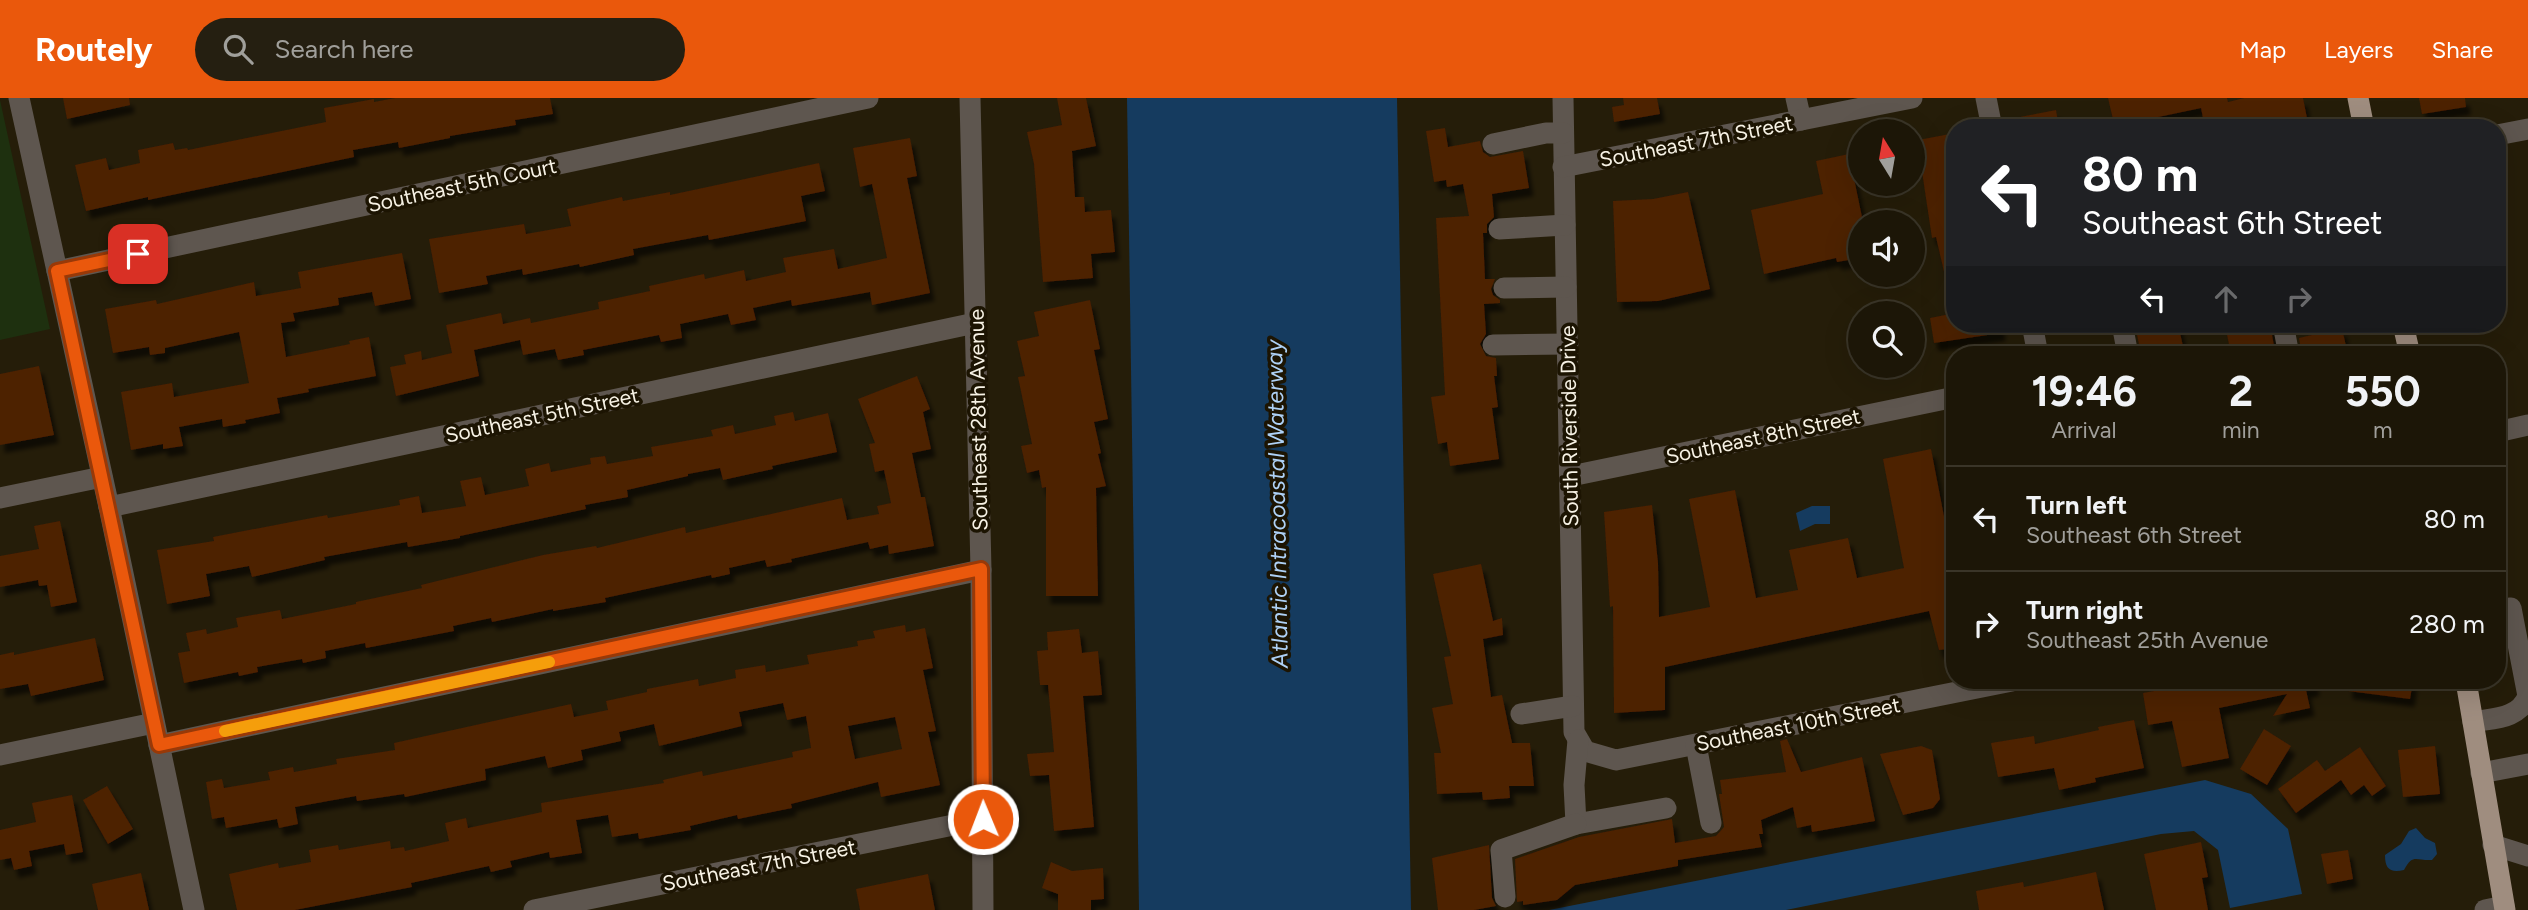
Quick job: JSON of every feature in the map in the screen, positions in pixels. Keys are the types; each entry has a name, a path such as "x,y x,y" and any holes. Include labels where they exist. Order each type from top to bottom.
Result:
{"main road":[{"path":"2358,98 2362,119"},
{"path":"2467,689 2493,845 2498,909"}],"street":[{"path":"19,98 194,910"},
{"name":"Southeast 5th Court","path":"57,271 868,98"},
{"name":"Southeast 28th Avenue","path":"970,98 981,569 984,910"},
{"name":"South Riverside Drive","path":"1563,98 1573,706 1574,732 1581,746 1574,785 1576,824"},
{"path":"1796,98 1801,120"},
{"name":"Southeast 7th Street","path":"1563,167 1912,98"},
{"path":"1986,98 1990,119"},
{"path":"2506,133 2528,129"},
{"path":"1493,144 1546,133 1563,133"},
{"path":"1499,229 1565,225"},
{"path":"1504,288 1566,287"},
{"name":"Southeast 5th Street","path":"109,508 975,323"},
{"path":"1493,345 1568,344"},
{"name":"Southeast 8th Street","path":"1571,475 1946,399"},
{"path":"2506,430 2528,425"},
{"path":"0,498 102,477"},
{"path":"159,745 981,569"},
{"path":"2473,722 2518,712 2528,696 2506,616"},
{"name":"Southeast 10th Street","path":"1581,746 1616,761 1971,689"},
{"path":"1521,714 1573,706"},
{"path":"0,755 155,723"},
{"path":"1696,745 1711,823"},
{"path":"2481,774 2528,764"},
{"path":"1505,897 1501,850 1576,824 1666,808"},
{"name":"Southeast 7th Street","path":"534,910 983,819"},
{"path":"2493,845 2528,856"}],"green space":[{"path":"0,100 50,329 0,340"}],"water":[{"name":"Atlantic Intracoastal Waterway","path":"1127,98 1397,98 1411,910 1139,910"},
{"path":"1812,506 1830,506 1830,524 1815,524 1800,531 1796,513"},
{"path":"2205,780 2251,794 2288,829 2302,894 2230,908 2218,850 2194,831 2161,834 1786,910 1549,910"},
{"path":"2416,828 2425,838 2435,843 2437,854 2432,860 2410,861 2404,870 2389,869 2385,855 2401,844 2409,831"}],"building":[{"path":"63,98 129,98 130,105 67,119"},
{"path":"395,98 550,98 553,114 515,120 516,125 399,148 398,142 353,150 354,157 86,211 75,165 106,158 109,170 140,163 138,150 173,143 175,150 188,150 326,122 324,108"},
{"path":"1057,98 1086,98 1096,146 1072,151 1075,197 1084,197 1085,212 1111,210 1115,252 1091,254 1093,278 1043,282 1034,164 1027,132 1062,125"},
{"path":"1623,98 1657,98 1660,114 1614,122 1612,107 1624,105"},
{"path":"2108,98 2227,98 2228,102 2244,98 2303,98 2307,119 2203,119 2201,108 2149,119 2113,119"},
{"path":"2419,98 2465,98 2466,107 2422,114"},
{"path":"2056,110 2058,119 2009,119"},
{"path":"1445,128 1448,147 1480,141 1483,152 1490,157 1523,151 1529,188 1492,194 1494,217 1487,224 1487,233 1483,233 1485,279 1495,279 1491,289 1493,295 1500,300 1500,303 1484,304 1486,334 1480,344 1486,356 1496,358 1497,376 1494,376 1498,407 1492,408 1499,459 1450,466 1447,442 1438,444 1431,397 1445,395 1436,218 1469,216 1463,184 1447,187 1446,180 1434,182 1426,131"},
{"path":"1946,135 1946,280 1936,237 1932,238 1925,192 1925,139"},
{"path":"910,138 917,176 907,178 930,293 872,305 870,292 792,306 791,300 753,308 756,320 731,325 728,314 680,324 682,338 661,342 659,335 583,350 584,355 558,360 555,349 523,355 520,340 474,350 479,376 396,396 390,367 406,364 404,355 421,351 422,360 452,353 446,325 501,313 503,324 530,318 531,323 599,309 598,302 650,291 649,286 704,274 705,279 744,270 746,281 786,272 783,258 834,249 838,269 887,258 872,184 860,187 853,148"},
{"path":"1848,154 1848,196 1858,196 1861,210 1848,210 1848,260 1837,262 1836,258 1764,274 1751,210 1823,194 1816,161"},
{"path":"819,163 825,191 801,196 806,221 709,240 708,235 633,249 634,255 580,267 579,264 523,275 522,269 486,276 488,284 439,293 429,239 524,224 526,234 571,226 567,209 622,197 623,201 670,192 670,195"},
{"path":"1688,192 1710,289 1658,301 1617,302 1613,201 1653,199"},
{"path":"402,253 411,299 375,306 372,292 338,298 339,305 293,313 295,321 281,323 286,357 350,344 349,341 369,337 376,376 277,398 280,413 245,420 246,423 223,427 222,419 179,427 183,446 163,449 163,444 131,450 121,392 172,383 174,397 249,383 239,332 165,348 165,353 150,355 149,347 113,353 105,309 156,300 157,304 254,282 256,296 301,288 298,272"},
{"path":"1090,300 1100,349 1094,350 1108,419 1094,422 1106,486 1096,488 1098,596 1046,596 1046,487 1042,488 1039,470 1027,473 1021,446 1032,444 1018,377 1025,376 1017,341 1039,336 1034,312"},
{"path":"1946,315 1946,333 2001,333 1934,343 1930,318"},
{"path":"2137,333 2180,333 2183,346 2139,346"},
{"path":"2227,333 2272,333 2274,346 2229,346"},
{"path":"2320,333 2343,333 2346,346 2300,346 2299,338"},
{"path":"39,366 54,435 0,445 0,374"},
{"path":"917,376 930,409 923,412 931,449 912,453 921,497 925,497 934,546 889,554 888,545 870,549 868,542 767,567 765,560 729,568 730,574 712,578 711,575 605,598 606,602 553,609 492,622 491,618 453,626 454,631 366,648 365,643 325,651 326,658 303,663 302,659 257,667 258,672 239,676 238,672 184,683 178,653 190,651 186,633 206,629 207,634 238,627 236,618 280,610 282,619 422,588 421,585 543,555 596,546 597,548 685,527 686,533 842,498 847,520 879,514 877,506 891,503 884,470 875,472 869,444 875,443 858,399"},
{"path":"793,412 795,421 828,413 837,452 723,480 720,468 688,474 627,490 628,497 585,505 586,509 460,538 408,547 407,542 324,557 325,560 252,577 249,566 206,574 210,596 167,604 157,550 214,541 213,537 327,515 328,518 400,505 399,500 419,496 422,513 466,506 460,481 481,477 485,495 529,486 525,469 549,463 551,472 591,464 590,458 605,456 607,464 653,456 651,447 713,436 711,430 733,425 735,434 776,425 774,416"},
{"path":"1931,449 1946,527 1946,649 1939,650 1929,611 1665,667 1665,710 1614,713 1613,606 1610,607 1604,512 1652,505 1658,563 1659,617 1710,607 1689,499 1735,490 1756,598 1798,590 1789,550 1848,538 1857,578 1904,568 1883,459"},
{"path":"60,521 77,602 51,607 47,585 39,586 38,580 0,587 0,556 39,549 34,526"},
{"path":"1481,564 1493,621 1502,618 1503,635 1483,639 1491,697 1502,695 1512,743 1530,743 1534,786 1509,786 1510,798 1483,800 1482,792 1437,794 1434,753 1441,753 1432,708 1453,704 1444,657 1451,656 1433,574"},
{"path":"905,625 906,632 925,628 933,668 923,670 936,731 928,732 940,785 881,797 878,782 791,804 792,808 738,819 737,815 690,826 691,830 639,839 638,833 612,837 608,815 576,820 582,853 550,858 549,852 510,861 512,867 491,872 489,866 411,883 412,887 295,910 237,910 229,874 278,863 279,868 311,862 309,850 338,845 339,850 390,841 391,849 404,847 405,851 449,841 445,823 466,818 468,828 542,812 541,803 664,783 663,780 702,771 703,776 793,757 792,752 811,748 806,716 787,720 783,703 739,712 742,726 659,746 654,724 619,732 621,741 581,750 583,760 548,768 545,756 485,769 486,780 405,797 404,794 357,801 356,796 295,807 298,824 279,828 277,819 226,828 224,817 212,819 206,782 222,779 224,788 270,780 268,772 293,767 294,772 337,764 336,759 395,750 394,743 571,704 574,717 608,710 606,701 647,692 647,689 698,679 699,686 736,678 735,670 765,665 766,672 809,664 807,655 858,646 857,641 875,638 873,631","holes":["895,717 902,749 855,759 848,726"]},
{"path":"1079,629 1082,653 1098,651 1102,695 1083,696 1094,827 1054,831 1049,775 1030,776 1027,754 1054,752 1048,685 1040,685 1037,651 1048,650 1047,632"},
{"path":"95,638 104,680 31,696 28,684 0,689 0,655 14,652 14,655"},
{"path":"2165,689 2310,689 2306,690 2310,708 2273,716 2287,694 2219,708 2229,758 2182,767 2172,721 2148,725 2143,693"},
{"path":"2348,689 2412,689 2410,699"},
{"path":"2134,720 2144,768 2095,778 2096,782 2059,790 2054,768 1998,777 1991,743 2034,736 2035,744"},
{"path":"2264,729 2291,746 2267,785 2240,769"},
{"path":"1787,739 1801,772 1862,757 1875,821 1812,832 1811,825 1797,828 1793,807 1761,820 1763,834 1759,834 1762,847 1678,860 1678,866 1575,885 1557,900 1523,905 1523,901 1517,902 1515,859 1579,837 1672,819 1675,843 1716,836 1724,827 1719,794 1722,794 1720,780 1786,772 1780,741"},
{"path":"1921,746 1932,750 1940,799 1933,808 1903,815 1880,754"},
{"path":"2435,746 2440,794 2403,797 2398,750"},
{"path":"2360,747 2386,786 2372,796 2364,785 2351,795 2341,780 2296,813 2278,789 2317,760 2325,771"},
{"path":"107,786 133,829 108,844 83,800"},
{"path":"72,795 83,852 66,855 64,844 29,851 32,866 14,870 11,858 0,860 0,830 36,822 32,803"},
{"path":"2201,842 2208,877 2202,878 2208,910 2156,910 2144,854"},
{"path":"1489,845 1492,898 1496,906 1474,910 1438,910 1432,858"},
{"path":"2348,850 2353,879 2327,884 2321,854"},
{"path":"1051,862 1072,871 1103,868 1104,899 1091,900 1091,910 1058,910 1058,894 1042,888"},
{"path":"2096,872 2104,910 1979,910 1976,891 2023,882 2024,887"},
{"path":"141,873 149,910 98,910 92,884"},
{"path":"928,874 935,910 860,910 856,889"}],"slow traffic":[{"path":"225,731 549,662"}],"route":[{"path":"138,254 57,271 159,745 981,569 983,819"}]}
